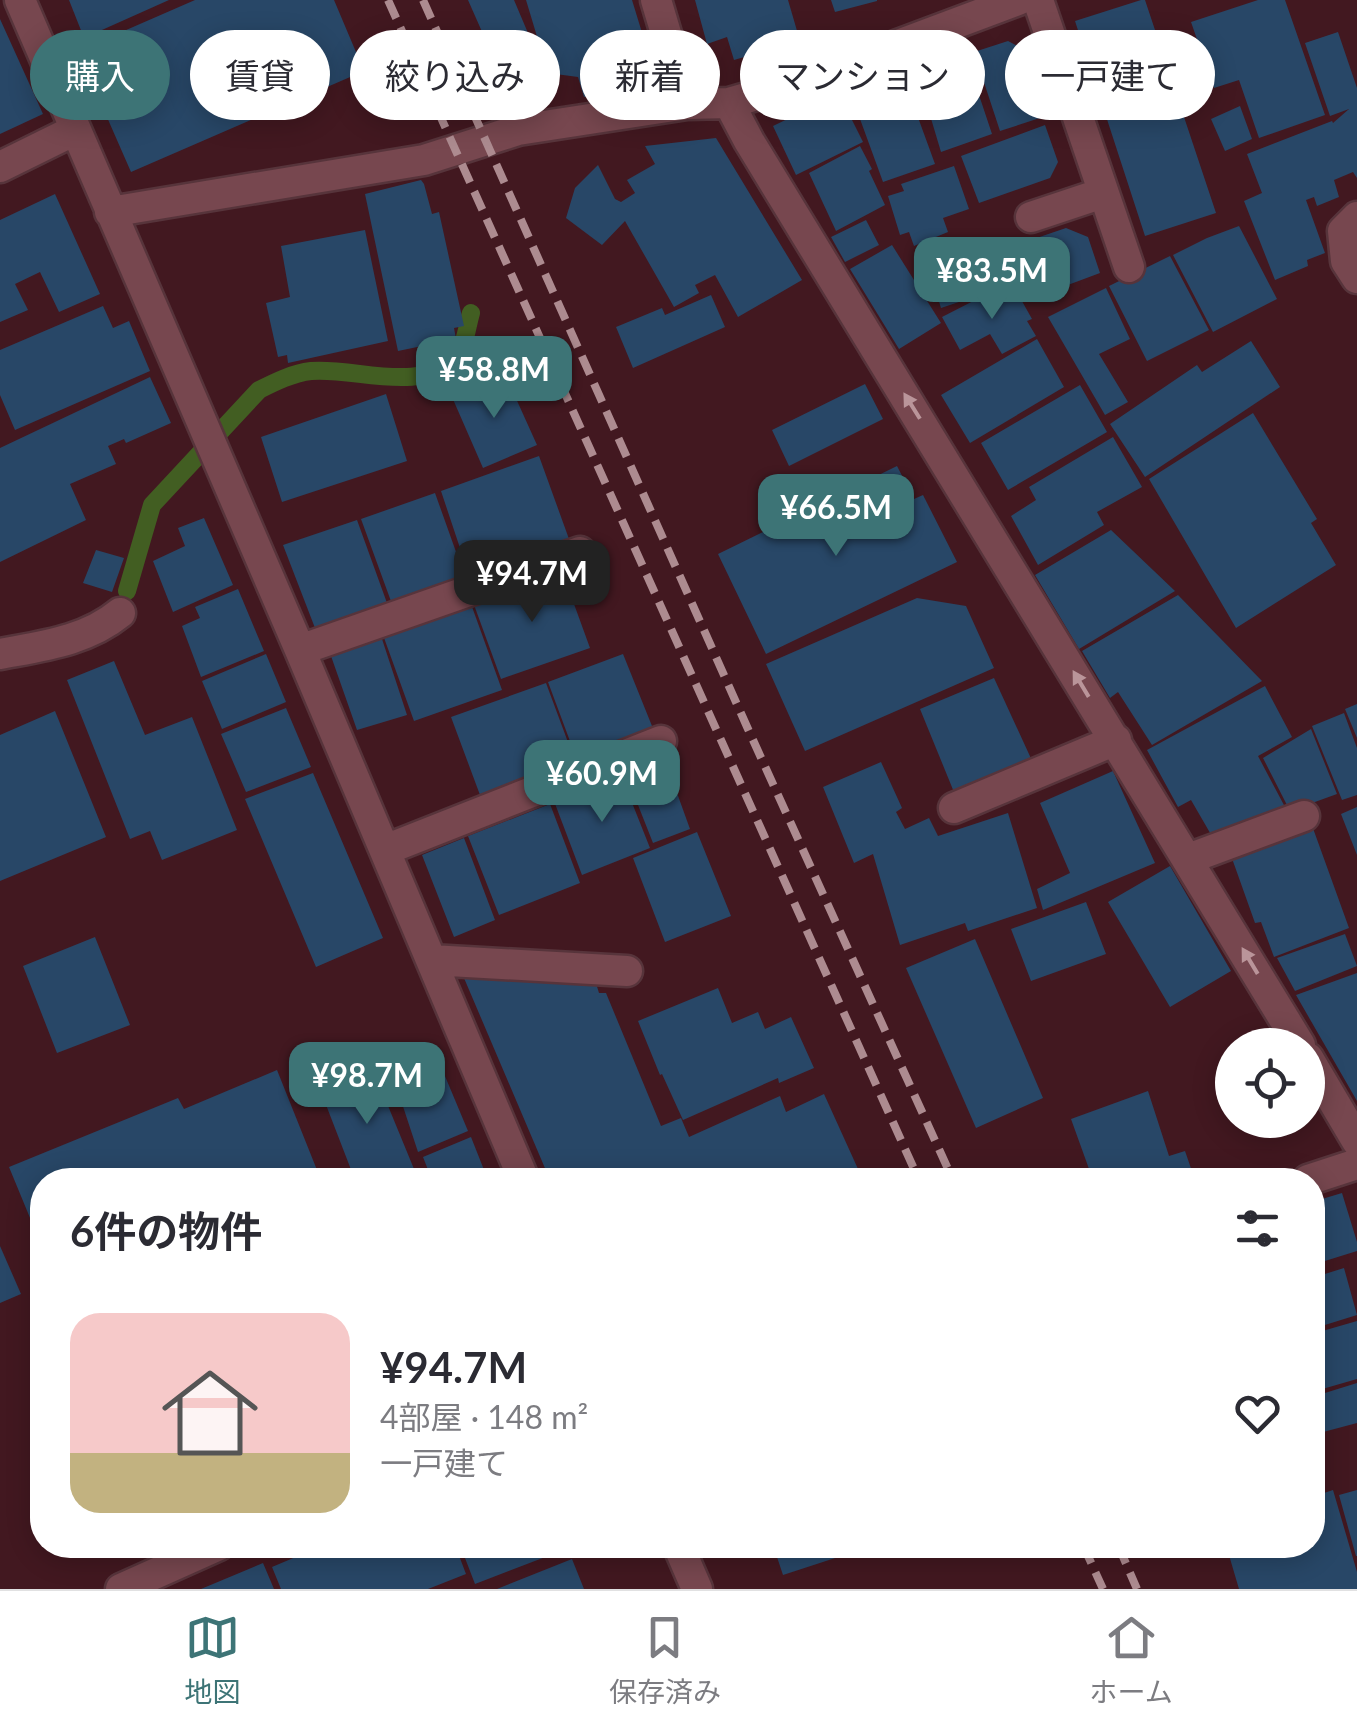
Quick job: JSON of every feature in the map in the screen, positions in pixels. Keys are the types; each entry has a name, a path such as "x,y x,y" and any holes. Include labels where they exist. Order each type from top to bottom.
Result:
{"street":[{"path":"20,0 519,1168"},
{"path":"656,0 665,30"},
{"path":"720,104 794,84 1018,0"},
{"path":"1038,0 1129,267"},
{"path":"730,104 759,158 1290,1028"},
{"path":"110,212 424,160 518,130 583,120"},
{"path":"0,167 75,130"},
{"path":"1031,217 1104,194"},
{"path":"1357,217 1343,230 1346,261 1357,278"},
{"path":"300,650 580,552"},
{"path":"0,654 83,636 104,627 120,613"},
{"path":"384,850 662,740"},
{"path":"954,808 1116,740"},
{"path":"1188,859 1304,816"},
{"path":"431,960 627,971"},
{"path":"1324,1168 1356,1144 1325,1088"},
{"path":"121,1589 190,1558"},
{"path":"684,1558 697,1589"}],"building":[{"path":"69,0 169,0 102,30 81,30"},
{"path":"195,0 334,0 350,38 350,77 330,86 330,30 190,30 190,120 251,120 131,172 108,120 170,120 170,30 126,30"},
{"path":"468,0 514,0 527,30 481,30"},
{"path":"526,0 632,0 641,30 580,30 580,84 578,77 560,75 560,30 535,30"},
{"path":"695,0 788,0 797,30 740,30 740,58 734,60 727,37 720,39 720,30 703,30"},
{"path":"831,0 877,0 877,1 835,12"},
{"path":"1145,0 1155,30 1078,30 1075,21"},
{"path":"1258,0 1285,0 1325,115 1259,138 1239,80 1215,88 1215,30 1194,30 1191,22"},
{"path":"0,19 30,85 30,120 0,134"},
{"path":"1338,32 1357,88 1357,178 1353,172 1334,180 1339,197 1317,206 1314,197 1306,200 1325,253 1307,260 1308,266 1275,280 1244,201 1262,193 1247,154 1333,123 1349,109 1330,116 1305,43"},
{"path":"1005,42 1005,120 1034,120 1000,131 985,85 985,48"},
{"path":"1240,106 1252,139 1225,151 1211,120"},
{"path":"985,113 992,134 941,152 931,120 985,120"},
{"path":"785,120 852,120 863,142 796,175 773,126"},
{"path":"860,120 919,120 935,164 883,182"},
{"path":"1107,120 1185,120 1216,213 1145,236"},
{"path":"1045,125 1058,162 1050,178 979,203 961,156"},
{"path":"716,138 802,280 738,317 715,275 695,285 699,293 674,307 625,221 602,245 566,218 575,188 598,165 615,199 621,202 635,193 627,180 655,164 645,146"},
{"path":"860,146 885,205 836,231 809,173"},
{"path":"954,166 969,209 943,218 948,232 914,246 909,232 900,235 888,196 904,191 901,184"},
{"path":"421,180 432,214 439,212 464,326 454,328 456,339 398,351 365,194"},
{"path":"55,194 100,294 59,312 40,272 15,284 28,310 0,322 0,220"},
{"path":"866,220 879,245 845,262 831,237"},
{"path":"1239,226 1277,299 1213,332 1173,255"},
{"path":"1066,228 1088,237 1100,273 1033,298 1016,245"},
{"path":"365,230 388,341 288,363 287,355 278,357 266,303 290,297 281,246"},
{"path":"892,245 941,323 899,349 850,269"},
{"path":"1007,245 1019,282 941,308 936,292 929,295 915,257 944,247 949,263 958,260 964,276 983,271 977,255"},
{"path":"1170,256 1209,330 1147,361 1109,286"},
{"path":"1106,288 1130,339 1099,354 1128,402 1105,415 1048,317"},
{"path":"1003,290 1018,294 1032,319 1027,321 1036,336 1002,354 990,334 960,350 942,317"},
{"path":"711,295 725,327 633,368 616,327 662,308 665,315"},
{"path":"103,306 113,328 129,321 150,371 15,430 0,395 0,350"},
{"path":"1037,339 1064,387 970,443 941,395"},
{"path":"1251,341 1280,387 1145,477 1110,424 1197,365 1202,372"},
{"path":"504,372 537,445 483,468 452,397"},
{"path":"150,377 171,423 126,443 124,439 108,446 116,464 70,484 86,520 0,562 0,448"},
{"path":"865,384 883,419 789,466 772,430"},
{"path":"1080,385 1107,432 1008,490 981,443"},
{"path":"386,394 407,461 282,502 261,437"},
{"path":"1253,413 1317,519 1311,523 1336,565 1236,628 1149,479"},
{"path":"1113,437 1142,487 1097,512 1104,525 1038,565 1011,516 1036,500 1029,487"},
{"path":"539,456 569,539 469,575 441,491"},
{"path":"897,466 914,499 923,495 957,562 766,654 718,554"},
{"path":"435,493 465,577 392,604 361,519"},
{"path":"204,518 233,585 173,612 153,561 185,546 178,528"},
{"path":"357,520 387,603 315,628 283,545"},
{"path":"1111,530 1175,591 1079,649 1035,575"},
{"path":"96,550 124,558 112,592 83,583"},
{"path":"562,571 590,648 501,679 473,602"},
{"path":"238,589 264,651 201,677 182,626 200,618 195,607"},
{"path":"1178,595 1262,681 1152,745 1118,692 1110,698 1082,651"},
{"path":"917,598 966,606 994,668 805,751 766,664"},
{"path":"471,604 502,690 414,721 383,635"},
{"path":"382,639 407,715 357,730 331,656"},
{"path":"266,654 286,702 222,729 202,681"},
{"path":"623,654 654,731 577,760 548,682"},
{"path":"114,661 145,735 192,717 237,830 162,860 150,831 130,839 67,680"},
{"path":"994,678 1034,765 956,797 920,709"},
{"path":"546,683 575,761 480,795 451,717"},
{"path":"1265,686 1292,737 1258,756 1285,807 1213,838 1191,800 1178,807 1147,750"},
{"path":"1357,704 1357,738 1345,709"},
{"path":"286,708 311,767 246,792 221,734"},
{"path":"55,711 106,837 0,881 0,735"},
{"path":"1344,713 1357,748 1357,795 1342,800 1312,726"},
{"path":"1311,729 1337,794 1290,811 1263,758"},
{"path":"664,757 690,829 653,843 625,772"},
{"path":"881,762 902,808 896,812 905,829 929,818 938,836 1008,813 1037,908 968,931 965,923 900,945 873,854 854,863 823,787"},
{"path":"1113,771 1155,863 1043,910 1037,889 1070,873 1040,803"},
{"path":"313,773 383,938 316,967 245,799"},
{"path":"621,775 650,848 582,875 554,801"},
{"path":"550,804 580,883 499,915 468,836"},
{"path":"1357,807 1357,855 1341,814"},
{"path":"1310,820 1349,928 1274,957 1261,922 1255,923 1229,850"},
{"path":"697,832 731,916 665,942 633,858"},
{"path":"464,838 495,920 454,937 422,855"},
{"path":"1170,866 1231,971 1170,1007 1108,902"},
{"path":"1086,902 1106,954 1031,981 1011,929"},
{"path":"1345,934 1357,966 1295,991 1277,958"},
{"path":"95,937 130,1025 57,1053 23,966"},
{"path":"975,939 1043,1098 976,1128 906,968"},
{"path":"1357,973 1357,1101 1325,1045 1325,1028 1315,1028 1296,995"},
{"path":"464,978 595,980 599,993 606,993 661,1126 681,1118 689,1137 780,1096 786,1112 824,1094 858,1168 545,1168"},
{"path":"718,988 732,1023 758,1012 765,1029 791,1017 814,1068 779,1083 778,1078 683,1120 638,1021"},
{"path":"437,1057 468,1131 418,1152 393,1076"},
{"path":"370,1062 414,1168 350,1168 323,1097 343,1089 337,1075"},
{"path":"277,1070 316,1168 30,1168 30,1218 9,1167 178,1098 184,1109"},
{"path":"1148,1091 1169,1156 1185,1151 1191,1168 1089,1168 1071,1119"},
{"path":"471,1137 483,1168 427,1168 423,1157"},
{"path":"1342,1193 1357,1251 1325,1261 1325,1198"},
{"path":"0,1246 21,1294 0,1303"},
{"path":"1344,1268 1357,1315 1325,1325 1325,1274"},
{"path":"1357,1321 1357,1379 1325,1388 1325,1330"},
{"path":"1357,1383 1357,1423 1325,1432 1325,1393"},
{"path":"1333,1490 1357,1572 1357,1589 1239,1589 1230,1558 1325,1558 1325,1493"},
{"path":"1357,1490 1357,1556 1356,1556 1339,1495"},
{"path":"293,1558 460,1558 466,1574 428,1589 281,1589 272,1567"},
{"path":"465,1558 543,1558 475,1584"},
{"path":"777,1558 835,1558 783,1575"},
{"path":"572,1559 584,1589 497,1589"},
{"path":"263,1563 274,1589 201,1589"}],"waterway":[{"path":"127,591 152,505 259,390 311,371 387,377 424,375 456,357 464,343 471,313"}],"railway":[{"path":"388,0 914,1168"},
{"path":"423,0 948,1168"},
{"path":"1089,1558 1103,1589"},
{"path":"1124,1558 1137,1589"}]}
